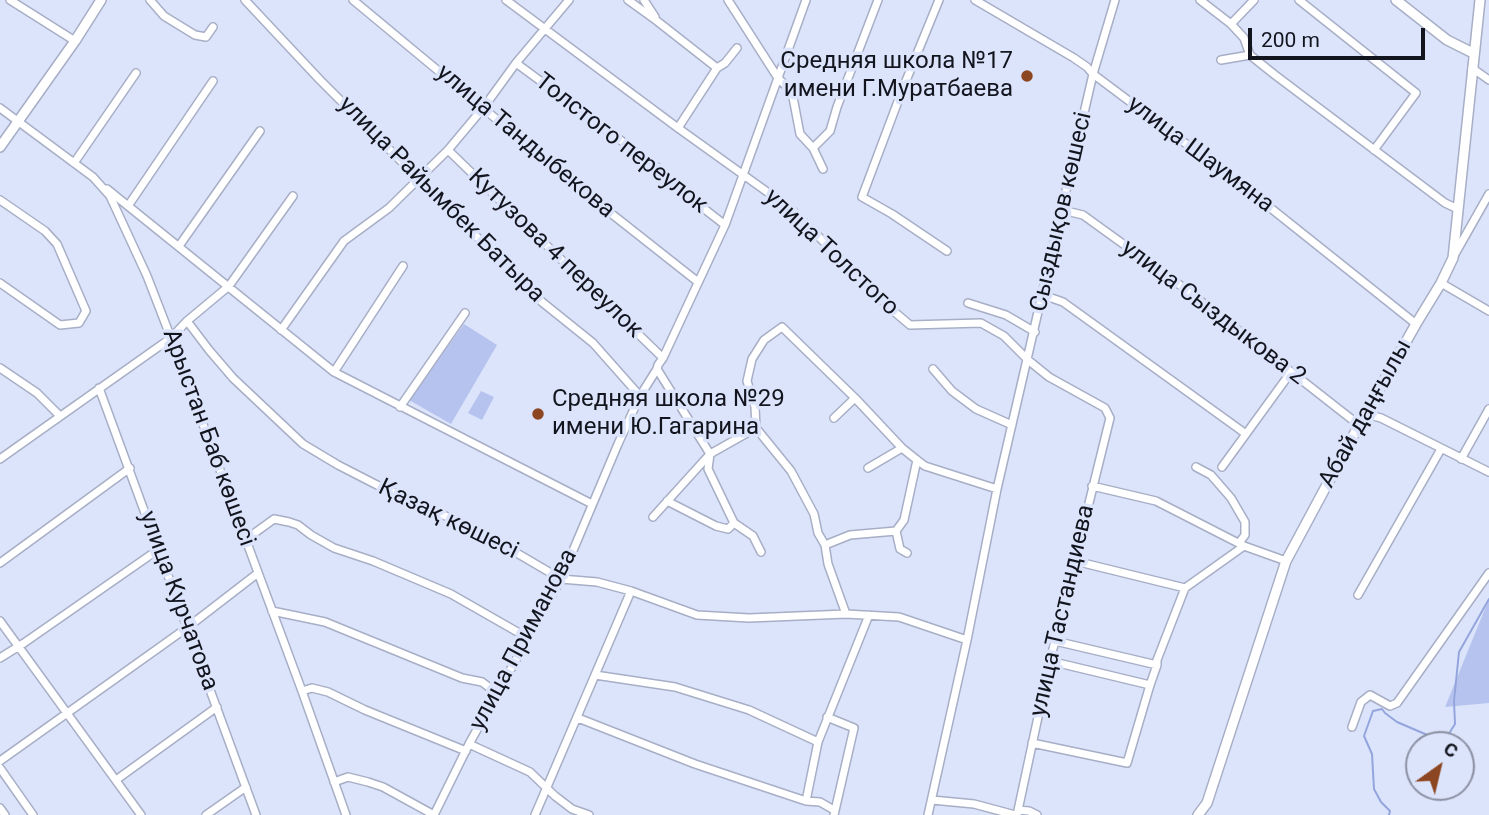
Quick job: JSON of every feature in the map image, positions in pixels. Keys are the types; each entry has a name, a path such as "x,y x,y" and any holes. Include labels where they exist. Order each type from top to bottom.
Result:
{"street":[{"path":"10,0 75,41"},
{"path":"0,148 101,0"},
{"path":"150,0 164,16 195,35 206,37 214,27"},
{"name":"улица Райымбек Батыра","path":"245,0 313,73 542,302 593,343 640,396"},
{"name":"улица Тандыбекова","path":"353,0 589,196 698,282"},
{"name":"улица Толстого","path":"506,0 791,209 910,325 981,323 1004,335 1049,377 1105,408"},
{"path":"281,330 344,241 389,208 448,150 569,0"},
{"path":"644,0 657,21"},
{"path":"728,0 778,78 792,92 800,134 813,148 823,169"},
{"name":"улица Приманова","path":"434,815 467,748 561,579 640,396 663,358 726,225 806,0"},
{"path":"813,148 830,131 878,0"},
{"path":"939,0 863,197 947,251"},
{"name":"улица Шаумяна","path":"975,0 1074,58 1253,194 1416,324"},
{"name":"Сыздықов көшесі","path":"928,815 968,640 997,489 1093,74 1115,0"},
{"path":"1200,0 1244,38 1251,55 1445,203 1458,209"},
{"path":"1231,24 1254,0"},
{"path":"1299,0 1416,93 1374,150"},
{"path":"1395,0 1447,40 1473,53"},
{"name":"Абай даңғылы","path":"1198,815 1207,803 1286,561 1453,258 1480,0"},
{"path":"633,2 717,68"},
{"path":"678,128 717,68 725,63 737,48"},
{"path":"1222,60 1251,55"},
{"name":"Толстого переулок","path":"516,63 661,170 726,225"},
{"path":"1472,68 1489,80"},
{"path":"74,163 136,73"},
{"path":"128,206 213,81"},
{"name":"Арыстан Баб көшесі","path":"0,108 93,177 110,196 147,276 171,338 346,815"},
{"path":"179,246 260,131"},
{"name":"Кутузова 4 переулок","path":"448,150 663,358"},
{"path":"93,177 334,372 592,504"},
{"path":"1453,258 1489,194"},
{"path":"0,459 171,338 229,286 293,196"},
{"path":"0,200 57,244 86,311 79,323 60,325 0,283"},
{"name":"улица Сыздыкова 2","path":"1062,210 1083,215 1184,288 1359,425"},
{"path":"334,372 403,266"},
{"path":"1441,283 1489,311"},
{"path":"1043,295 1063,302 1245,434"},
{"path":"968,303 1006,315 1035,332"},
{"path":"400,407 465,313"},
{"name":"Қазақ көшесі","path":"187,321 233,378 303,444 377,485 481,532 561,579 597,582 631,591 697,615 749,618 869,615 899,618 968,640"},
{"path":"846,614 814,514 791,471 757,428 755,407 747,381 752,359 764,340 782,327 917,460 925,466 997,489"},
{"path":"0,368 37,393 60,416"},
{"path":"657,369 710,454 708,469 734,523 753,536 761,552"},
{"path":"933,369 952,391 976,409 1012,425"},
{"path":"1222,467 1291,372"},
{"name":"улица Курчатова","path":"99,388 256,815"},
{"path":"834,418 855,398"},
{"name":"улица Тастандиева","path":"1016,813 1050,661 1110,418 1105,408"},
{"path":"1461,459 1489,409"},
{"path":"1366,414 1381,418 1489,472"},
{"path":"653,517 710,454 757,428"},
{"path":"868,468 902,448"},
{"path":"1358,596 1441,449"},
{"path":"907,553 900,549 896,531 904,520 917,460"},
{"path":"1032,743 1127,763 1157,660 1185,588 1241,544 1245,535 1245,522 1231,498 1211,475 1196,467"},
{"path":"0,563 130,468"},
{"path":"1092,486 1156,502 1241,544 1286,561"},
{"path":"667,501 716,526 728,529 734,523"},
{"path":"245,540 274,519 298,525 334,548 373,561 451,594 528,638"},
{"path":"825,545 850,535 896,531"},
{"path":"0,658 159,550"},
{"path":"1075,561 1185,588"},
{"path":"0,761 258,573"},
{"path":"1352,727 1361,702 1370,695 1390,706 1396,703 1489,573"},
{"path":"535,815 631,591"},
{"path":"271,611 325,622 462,678 482,682 498,694"},
{"path":"806,801 818,742 869,615"},
{"path":"0,621 141,815"},
{"path":"1055,641 1157,664"},
{"path":"1050,661 1150,685"},
{"path":"595,675 675,687 749,710 818,742"},
{"path":"302,691 312,688 328,692 365,710 530,772 572,809 589,815"},
{"path":"117,780 217,707"},
{"path":"578,718 695,764 806,801 820,803 834,812 855,728 827,717"},
{"path":"0,768 33,815"},
{"path":"334,782 348,777 368,782 383,787 434,815"},
{"path":"206,815 246,787"},
{"path":"932,800 974,804 1016,813 1029,811 1037,815"},
{"path":"0,808 5,815"}],"shaded area":[{"path":"464,324 497,345 451,424 409,400"},
{"path":"481,391 494,397 482,420 468,413"},
{"path":"1489,599 1489,703 1445,707"}],"waterway":[{"path":"1389,815 1390,811 1374,789 1372,754 1364,736 1373,711 1382,709 1397,722 1432,737 1448,735 1455,724 1454,701 1459,652 1489,599"}],"place":[{"name":"Средняя школа №17 имени Г.Муратбаева","path":"1027,76"},
{"name":"Средняя школа №29 имени Ю.Гагарина","path":"538,414"}]}
